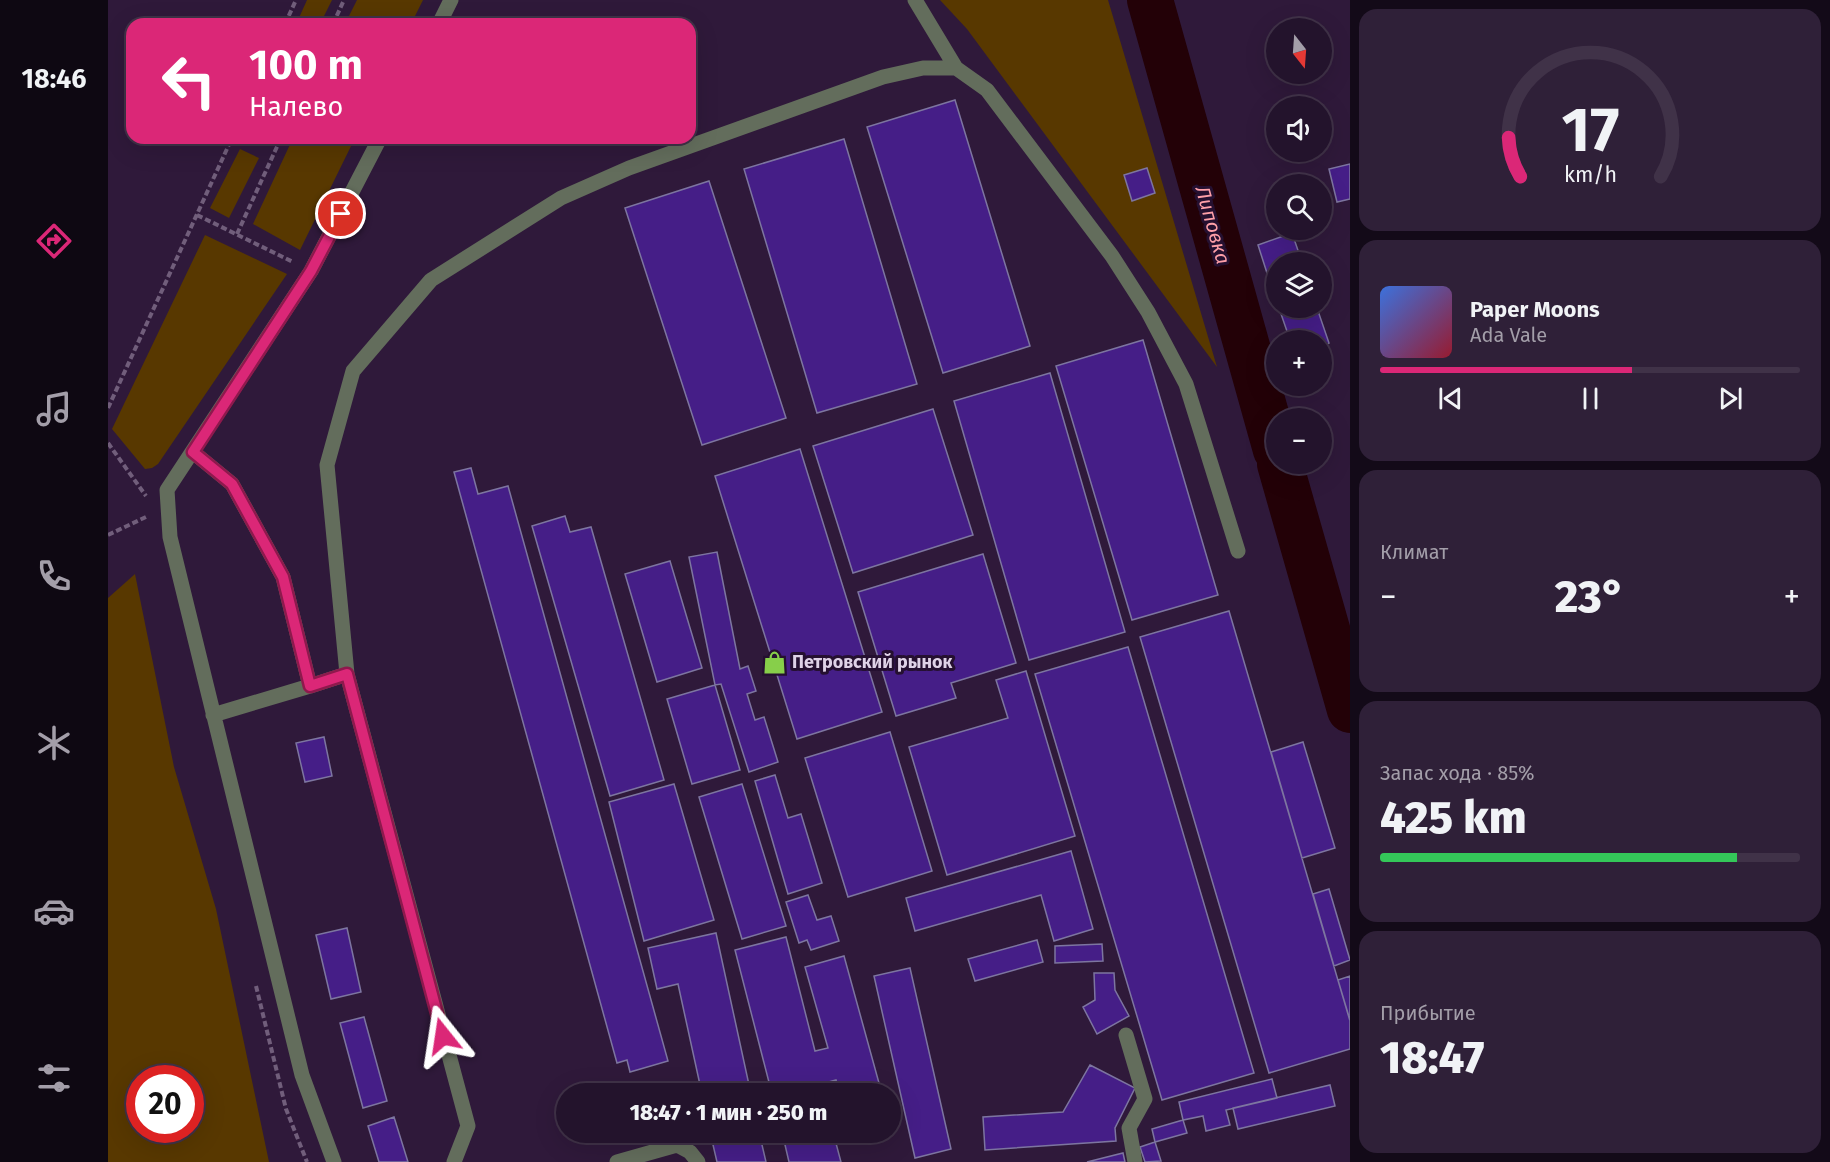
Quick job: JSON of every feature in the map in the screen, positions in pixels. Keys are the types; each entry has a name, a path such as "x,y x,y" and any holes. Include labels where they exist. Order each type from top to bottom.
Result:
{"lane":[{"path":"442,18 451,0"},
{"path":"915,0 956,68 987,90 1113,256 1148,312 1186,384 1238,551"},
{"path":"454,1162 468,1126 347,674 327,465 353,371 431,280 561,198 629,168 883,77 923,68 956,68"},
{"path":"334,1162 302,1075 170,537 167,490 311,271 377,144"},
{"path":"193,452 232,484 283,577 310,686"},
{"path":"213,715 347,674"},
{"path":"1126,1035 1145,1099 1129,1128 1135,1162"},
{"path":"617,1162 677,1145 690,1152 698,1162"}],"path":[{"path":"288,18 296,0"},
{"path":"336,18 344,0"},
{"path":"108,408 229,144"},
{"path":"237,234 278,144"},
{"path":"197,215 311,271"},
{"path":"108,536 151,514"}],"shaded area":[{"path":"307,0 332,0 323,18 299,18"},
{"path":"357,0 423,0 414,18 348,18"},
{"path":"940,0 1108,0 1217,367 967,29"},
{"path":"290,144 352,144 300,250 253,224"},
{"path":"240,149 259,158 229,218 210,208"},
{"path":"205,235 287,274 158,464 145,469 112,429"},
{"path":"135,574 174,767 216,909 269,1162 108,1162 108,598"}],"building":[{"path":"955,100 1030,346 943,373 867,127"},
{"path":"844,139 917,384 817,413 744,169"},
{"path":"1350,164 1350,199 1337,202 1329,169"},
{"path":"1147,168 1155,193 1132,201 1124,175"},
{"path":"709,181 786,418 702,445 625,208"},
{"path":"1272,240 1294,240 1299,252 1266,252 1266,270 1258,245"},
{"path":"1282,318 1320,318 1325,330 1287,330"},
{"path":"1143,340 1218,595 1132,620 1056,366"},
{"path":"1050,373 1125,632 1029,660 954,401"},
{"path":"933,409 973,535 853,573 813,446"},
{"path":"800,449 882,712 797,739 715,476"},
{"path":"471,468 478,494 508,486 668,1061 630,1072 627,1060 617,1063 454,472"},
{"path":"565,516 570,532 591,527 664,780 610,796 532,526"},
{"path":"717,552 740,669 748,666 756,691 747,694 755,720 764,717 778,762 749,772 721,684 715,685 689,557"},
{"path":"983,554 1016,663 951,683 956,698 896,716 858,592"},
{"path":"670,561 702,668 657,682 625,574"},
{"path":"1229,611 1350,1021 1350,1049 1269,1073 1140,637"},
{"path":"1128,647 1254,1073 1162,1100 1035,674"},
{"path":"1026,671 1075,836 947,875 909,747 1008,718 996,680"},
{"path":"715,685 740,770 692,784 667,699"},
{"path":"890,732 932,871 848,897 805,758"},
{"path":"324,737 332,776 305,782 296,743"},
{"path":"1303,742 1335,848 1302,858 1271,752"},
{"path":"775,775 788,818 801,814 822,883 788,894 755,781"},
{"path":"674,784 714,920 644,941 609,802"},
{"path":"742,784 786,926 742,939 699,797"},
{"path":"1071,851 1093,929 1054,941 1041,895 915,931 906,898"},
{"path":"1329,889 1350,960 1334,966 1313,894"},
{"path":"808,895 817,920 831,916 839,941 811,950 807,940 799,943 786,902"},
{"path":"347,928 361,992 331,999 316,935"},
{"path":"716,933 749,1083 700,1083 678,984 657,989 648,948"},
{"path":"786,937 815,1051 828,1048 805,967 844,956 879,1083 837,1083 836,1080 825,1083 769,1083 735,950"},
{"path":"1037,940 1043,962 975,981 968,959"},
{"path":"1102,944 1103,961 1055,963 1055,946"},
{"path":"910,968 951,1149 915,1158 901,1096 901,1083 898,1083 874,976"},
{"path":"1094,973 1114,973 1115,990 1129,1016 1097,1034 1083,1007 1095,1000"},
{"path":"1350,976 1350,1020 1338,980"},
{"path":"364,1017 387,1101 363,1108 340,1023"},
{"path":"1090,1065 1135,1088 1115,1128 1116,1141 985,1150 983,1117 1063,1112"},
{"path":"1272,1079 1277,1098 1226,1110 1230,1125 1206,1131 1203,1116 1183,1120 1179,1102"},
{"path":"1330,1085 1335,1106 1238,1129 1233,1108"},
{"path":"394,1117 408,1162 379,1162 368,1126"},
{"path":"1183,1120 1187,1133 1155,1142 1152,1129"},
{"path":"1155,1142 1161,1161 1145,1162 1140,1147"},
{"path":"713,1143 762,1143 766,1162 717,1162"},
{"path":"785,1143 836,1143 841,1162 789,1162"},
{"path":"1123,1153 1125,1162 1087,1162"}],"waterway":[{"name":"Липовка","path":"1150,0 1266,414"},
{"name":"Липовка","path":"1283,474 1350,710"}],"place":[{"name":"Петровский рынок","path":"774,662"}],"route":[{"path":"341,214 311,271 193,452 232,484 283,577 310,686 347,674 443,1036"}]}
